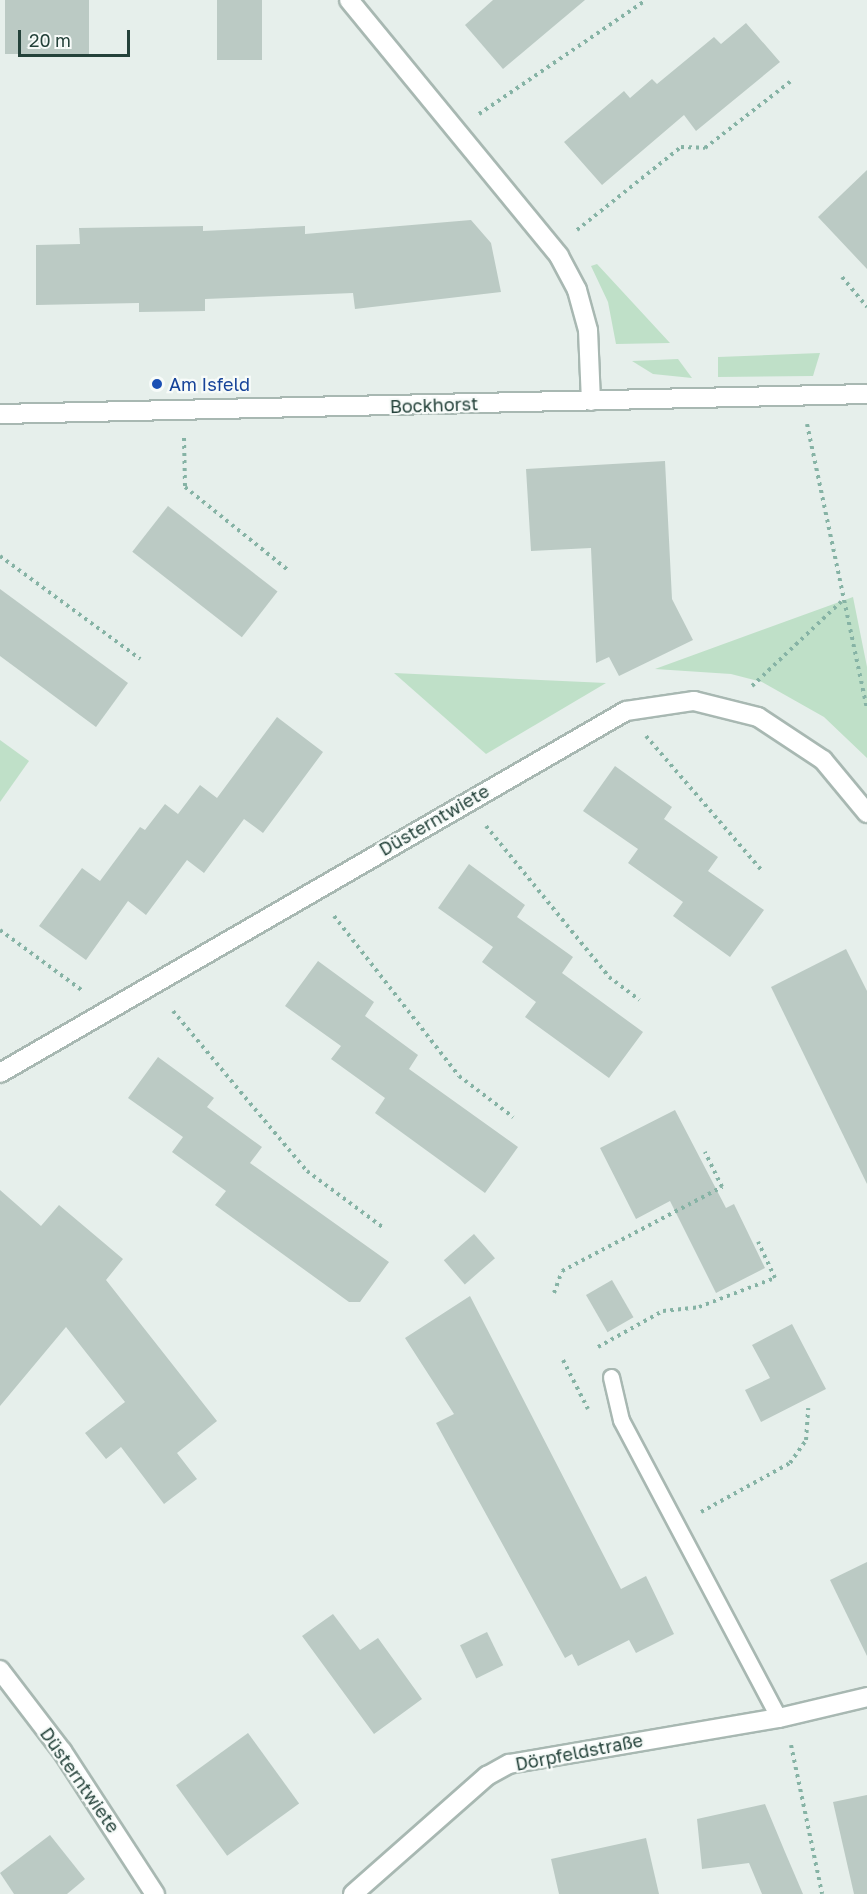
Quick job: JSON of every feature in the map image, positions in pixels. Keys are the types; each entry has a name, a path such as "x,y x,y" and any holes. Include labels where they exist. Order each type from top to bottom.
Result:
{"street":[{"path":"349,0 559,256 577,290 588,330 591,401"},
{"name":"Bockhorst","path":"0,414 867,394"},
{"name":"Düsterntwiete","path":"0,1073 626,711 694,701 758,717 823,760 867,813"},
{"name":"Düsterntwiete","path":"0,1670 62,1751 155,1894"},
{"name":"Dörpfeldstraße","path":"353,1894 487,1776 509,1764 779,1718 867,1696"}],"lane":[{"path":"611,1377 621,1420 779,1718"}],"path":[{"path":"479,114 646,0"},
{"path":"577,230 681,147 705,148 791,81"},
{"path":"842,277 867,307"},
{"path":"806,417 867,708"},
{"path":"184,431 185,487 288,570"},
{"path":"0,556 140,659"},
{"path":"751,686 843,600"},
{"path":"643,733 763,872"},
{"path":"479,818 609,977 639,1000"},
{"path":"334,916 459,1076 513,1117"},
{"path":"0,930 86,993"},
{"path":"173,1011 307,1171 385,1230"},
{"path":"554,1293 562,1271 722,1187 705,1152"},
{"path":"598,1347 663,1311 699,1307 775,1278 758,1242"},
{"path":"676,1525 790,1463 806,1440 808,1408"},
{"path":"791,1744 822,1894"}],"green space":[{"path":"597,264 670,343 616,344 608,302 591,266"},
{"path":"820,353 813,376 718,377 718,357"},
{"path":"678,359 692,378 653,374 632,361"},
{"path":"853,597 867,667 867,758 824,717 762,682 731,674 655,669"},
{"path":"394,673 606,683 486,754"},
{"path":"0,740 29,761 0,802"}],"building":[{"path":"5,0 89,0 89,54 5,54"},
{"path":"217,0 262,0 262,60 217,60"},
{"path":"493,0 585,0 503,69 465,25"},
{"path":"746,23 780,62 696,131 684,115 602,185 564,142 624,91 630,98 652,79 657,84 714,37 721,44"},
{"path":"867,170 867,269 818,217"},
{"path":"471,220 491,243 501,292 355,309 353,293 205,299 205,311 139,312 139,303 36,305 36,245 80,244 79,228 203,226 203,231 305,226 305,234"},
{"path":"665,461 672,599 693,640 619,676 609,657 596,663 591,548 531,551 526,469"},
{"path":"168,506 278,592 242,637 132,552"},
{"path":"0,589 128,683 96,727 0,656"},
{"path":"277,717 323,752 263,833 244,819 204,873 187,860 146,915 128,901 86,960 39,926 82,868 100,881 140,827 145,830 165,804 178,814 200,785 217,798"},
{"path":"615,766 672,807 664,819 718,857 708,871 764,910 730,957 673,916 683,902 628,863 638,849 583,811"},
{"path":"469,864 525,905 517,917 573,957 562,973 643,1032 609,1078 525,1017 536,1002 482,962 493,947 438,908"},
{"path":"846,949 867,991 867,1184 771,987"},
{"path":"318,961 374,1002 365,1016 418,1055 409,1069 518,1147 485,1193 375,1113 385,1098 331,1059 341,1046 285,1006"},
{"path":"158,1057 214,1098 207,1107 262,1147 250,1163 389,1262 360,1302 349,1302 215,1205 226,1191 172,1152 183,1137 128,1098"},
{"path":"675,1110 726,1208 734,1204 765,1268 716,1293 670,1201 636,1219 600,1148"},
{"path":"0,1190 41,1226 59,1205 123,1259 106,1280 217,1421 177,1453 197,1479 164,1504 121,1447 106,1459 85,1433 125,1402 66,1327 0,1406"},
{"path":"474,1234 495,1258 465,1284 444,1260"},
{"path":"612,1280 634,1317 608,1332 586,1295"},
{"path":"470,1296 621,1589 646,1576 674,1634 636,1653 629,1640 578,1666 572,1654 565,1658 436,1423 454,1414 405,1338"},
{"path":"792,1324 826,1389 761,1422 745,1390 770,1378 752,1345"},
{"path":"867,1562 867,1656 830,1580"},
{"path":"333,1614 360,1650 378,1638 422,1699 374,1734 302,1636"},
{"path":"487,1632 503,1665 476,1678 460,1645"},
{"path":"248,1733 299,1803 227,1856 176,1785"},
{"path":"867,1795 867,1894 854,1894 833,1802"},
{"path":"765,1804 803,1894 762,1894 749,1863 702,1869 697,1819"},
{"path":"50,1835 85,1879 67,1894 14,1894 0,1873"},
{"path":"646,1838 659,1894 559,1894 551,1859"}],"place":[{"name":"Am Isfeld","path":"157,384"}]}
